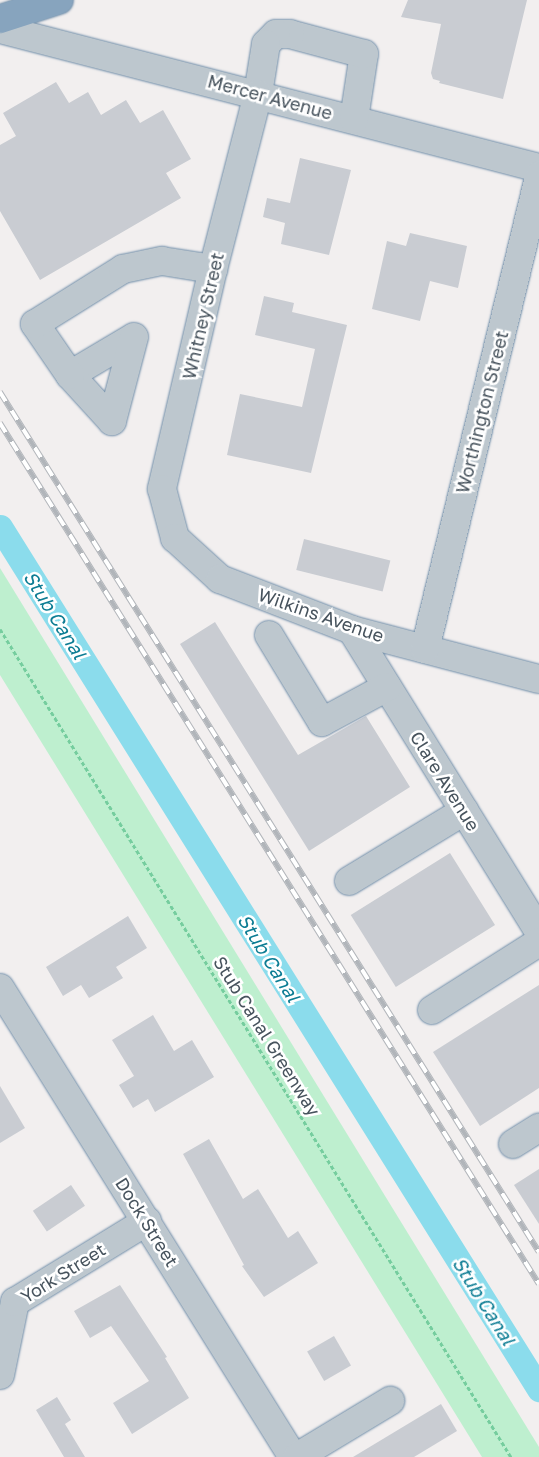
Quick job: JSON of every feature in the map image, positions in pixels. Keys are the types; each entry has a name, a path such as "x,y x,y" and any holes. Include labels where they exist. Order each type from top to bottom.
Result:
{"highway":[{"path":"0,19 59,0"}],"street":[{"name":"Mercer Avenue","path":"0,29 539,168"},
{"name":"Whitney Street","path":"175,538 162,490 213,269 258,94 266,44 276,34 357,50 364,54 354,119"},
{"name":"Worthington Street","path":"425,649 539,176"},
{"path":"70,375 36,324 123,269 162,261 213,269"},
{"name":"Wilkins Avenue","path":"175,538 220,579 352,630 539,678"},
{"name":"Clare Avenue","path":"352,630 539,932"},
{"path":"269,635 322,722 387,687"},
{"path":"350,882 464,811"},
{"path":"432,1010 539,942"},
{"name":"Dock Street","path":"0,988 147,1221 290,1456"},
{"path":"513,1144 539,1128"},
{"name":"York Street","path":"0,1375 15,1302 147,1221"},
{"path":"290,1456 390,1401"}],"path":[{"name":"Stub Canal Greenway","path":"0,629 511,1457"}],"green space":[{"path":"0,568 539,1447 539,1457 482,1457 0,675"}],"building":[{"path":"408,0 527,0 503,99 439,83 440,81 433,79 431,73 441,24 401,17"},
{"path":"56,82 69,103 88,92 101,115 126,100 140,123 163,110 191,159 166,173 181,198 40,280 0,211 0,145 16,136 3,113"},
{"path":"300,158 351,170 329,255 281,244 285,223 263,217 267,198 290,203"},
{"path":"410,233 467,246 458,288 430,281 420,321 372,309 387,241 406,246"},
{"path":"264,296 294,303 292,312 347,325 311,473 227,455 240,394 302,407 315,349 255,335"},
{"path":"304,539 390,561 383,592 296,570"},
{"path":"215,622 298,755 366,716 410,787 309,851 180,644"},
{"path":"450,853 495,925 396,987 351,915"},
{"path":"128,916 147,948 116,967 123,978 89,998 81,985 63,996 46,967"},
{"path":"539,985 539,1088 480,1126 433,1052"},
{"path":"153,1015 174,1051 192,1040 214,1077 155,1112 148,1099 133,1108 119,1085 134,1076 112,1040"},
{"path":"0,1086 25,1128 0,1143"},
{"path":"209,1139 243,1199 258,1189 288,1238 298,1231 318,1263 264,1297 242,1266 244,1265 183,1154"},
{"path":"539,1169 539,1224 514,1185"},
{"path":"71,1185 85,1206 47,1231 33,1211"},
{"path":"120,1285 167,1357 165,1358 189,1398 132,1434 113,1403 149,1381 111,1326 90,1338 74,1311"},
{"path":"334,1336 351,1365 324,1381 307,1352"},
{"path":"57,1397 71,1420 65,1424 85,1457 64,1457 36,1410"},
{"path":"441,1404 457,1431 414,1457 353,1457"}],"waterway":[{"name":"Stub Canal","path":"0,527 539,1389"}],"railway":[{"path":"0,392 539,1252"},
{"path":"0,423 539,1284"}]}
